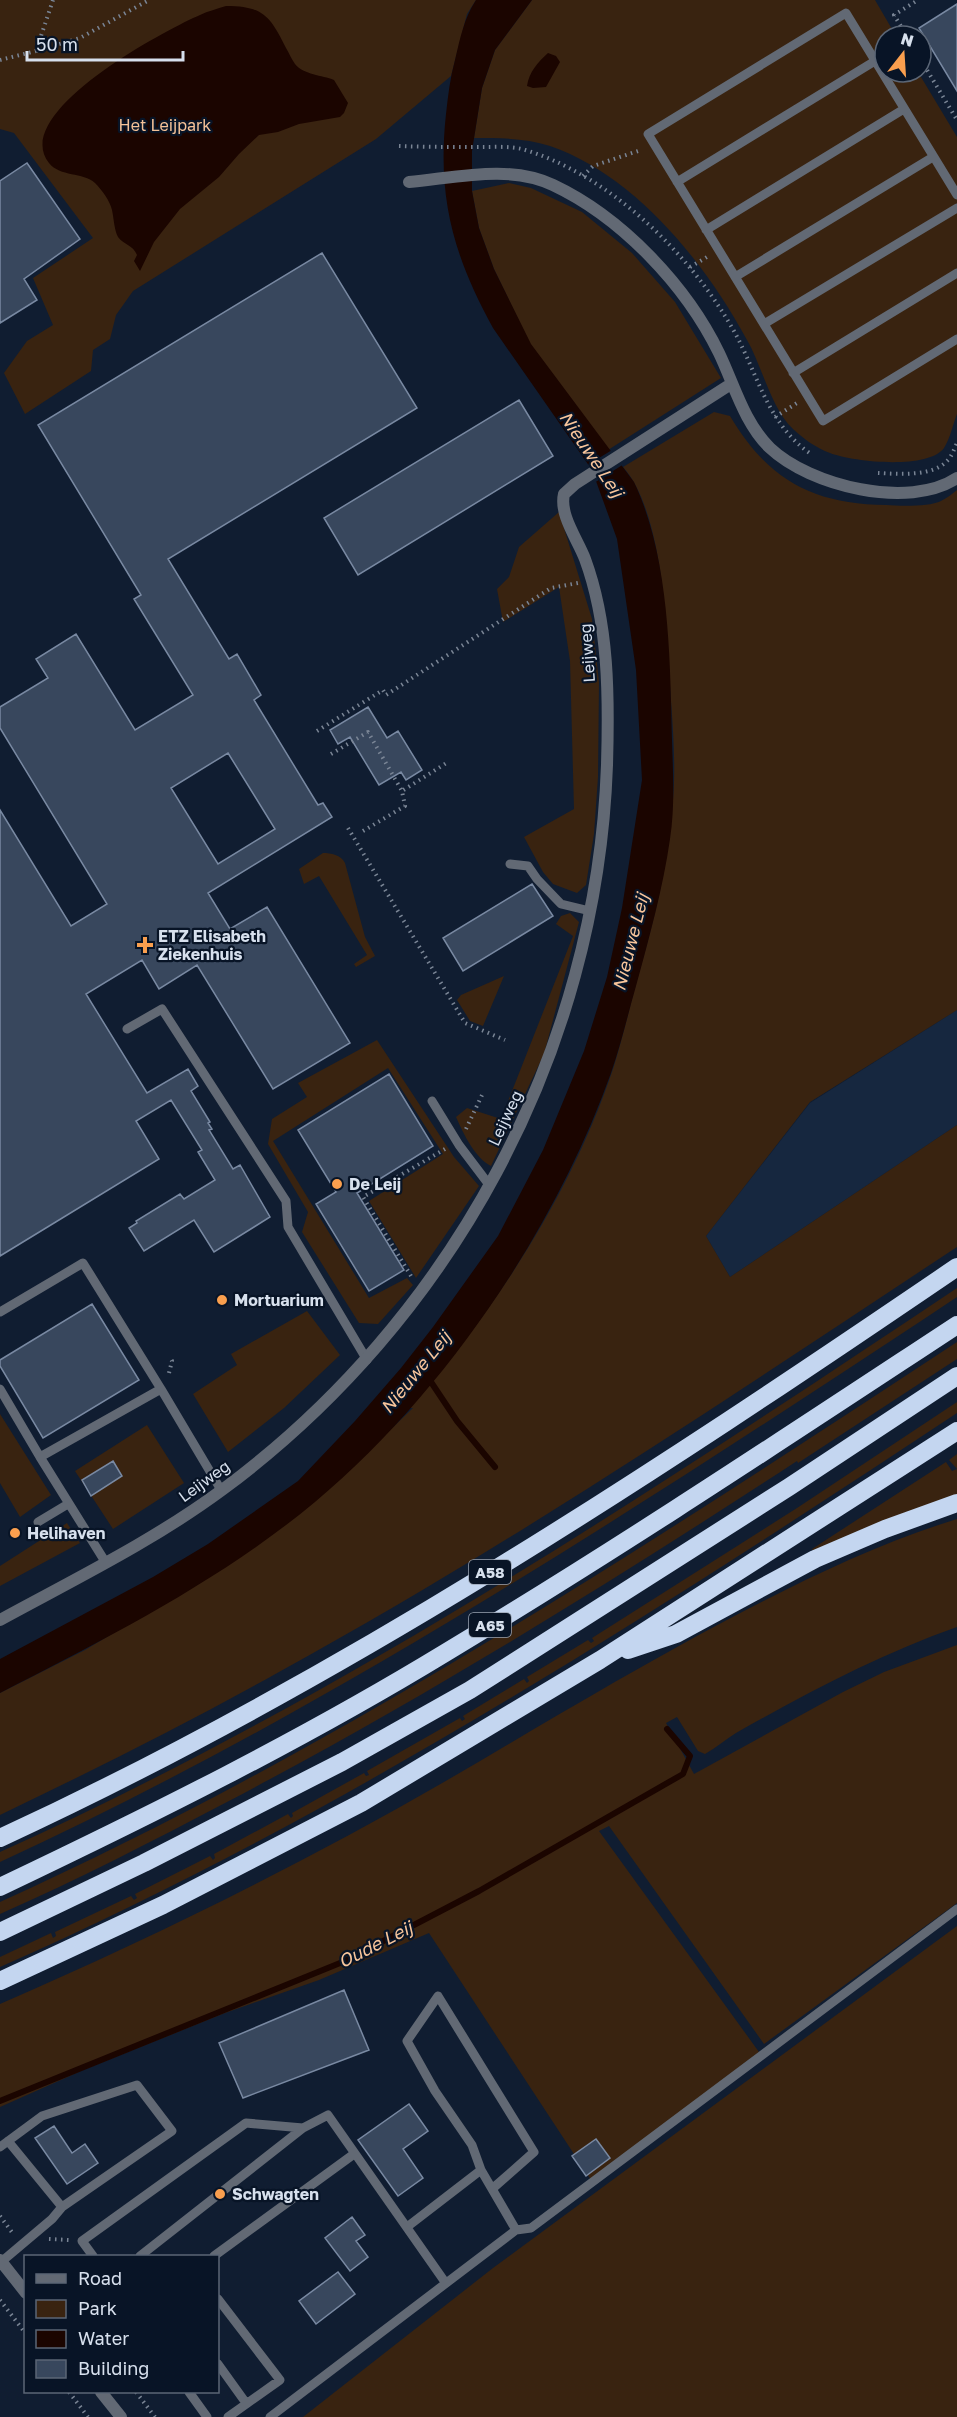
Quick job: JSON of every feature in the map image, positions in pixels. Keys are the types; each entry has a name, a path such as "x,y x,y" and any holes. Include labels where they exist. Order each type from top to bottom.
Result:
{"highway":[{"name":"A58","path":"0,1838 121,1780 295,1687 421,1615 739,1415 957,1267"},
{"name":"A65","path":"0,1887 167,1805 315,1727 444,1654 765,1452 957,1325"},
{"name":"A65","path":"0,1932 144,1863 342,1762 470,1690 789,1487 957,1376"},
{"path":"0,1981 163,1905 361,1803 600,1660 957,1431"},
{"path":"600,1660 676,1634 815,1559 885,1529 957,1503"}],"street":[{"path":"409,182 504,174 550,183 580,199 608,217 649,256 687,301 719,353 731,384 756,430 770,448 789,462 829,481 856,489 895,492 934,488 946,485 957,478"},
{"name":"Leijweg","path":"0,1620 167,1527 221,1491 272,1451 331,1397 367,1360 444,1260 490,1186 534,1096 548,1061 579,962 590,911 604,810 608,719 601,614 593,581 562,502 564,494 575,484 731,384"},
{"path":"1,2261 24,2290"},
{"path":"103,2393 121,2417"}],"lane":[{"path":"873,56 846,13 648,134 823,421 957,339"},
{"path":"677,182 873,63"},
{"path":"889,84 957,195"},
{"path":"706,230 904,109"},
{"path":"735,277 933,157"},
{"path":"764,324 957,208"},
{"path":"793,373 957,273"},
{"path":"510,864 528,866 561,904 590,911"},
{"path":"127,1029 162,1009 286,1201 288,1227 367,1360"},
{"path":"432,1101 459,1145 490,1186"},
{"path":"0,1312 83,1263 221,1491"},
{"path":"0,1389 106,1563"},
{"path":"40,1457 161,1389"},
{"path":"38,1522 68,1504"},
{"path":"270,2417 445,2282 516,2230 531,2228 957,1909"},
{"path":"492,2189 534,2152 438,1996 407,2042 435,2091 472,2145 481,2170 492,2189 516,2230"},
{"path":"0,2147 42,2116 137,2085 172,2131 62,2207 52,2219 1,2261"},
{"path":"139,2255 303,2128 328,2115 445,2282"},
{"path":"92,2255 82,2241 246,2123 303,2128"},
{"path":"8,2141 62,2207"},
{"path":"215,2255 354,2154"},
{"path":"407,2227 481,2170"},
{"path":"219,2300 280,2380 228,2417"},
{"path":"219,2365 246,2403"},
{"path":"190,2393 207,2417"}],"path":[{"path":"36,51 53,0"},
{"path":"0,60 80,39 149,0"},
{"path":"900,24 894,15 918,0"},
{"path":"933,80 957,120"},
{"path":"583,176 593,166 654,145"},
{"path":"399,146 504,147"},
{"path":"752,371 775,417 795,443 813,455"},
{"path":"775,417 808,396"},
{"path":"871,472 926,472 948,460 957,443"},
{"path":"317,731 383,690 386,695 551,588 593,581"},
{"path":"331,754 368,732 402,790 405,806 363,831"},
{"path":"402,790 448,762"},
{"path":"348,828 465,1023 505,1040"},
{"path":"409,1272 363,1197 437,1152 459,1145 482,1095"},
{"path":"30,2238 82,2241"},
{"path":"0,2300 24,2331"},
{"path":"70,2393 88,2417"},
{"path":"137,2393 155,2417"}],"shaded area":[{"path":"957,1010 957,1125 730,1277 706,1236 810,1103"}],"green space":[{"name":"Het Leijpark","path":"0,0 476,0 467,14 451,76 376,139 133,291 116,315 110,339 93,350 91,371 25,414 4,373 27,341 53,325 33,278 93,238 14,133 0,129"},
{"path":"532,0 875,0 889,24 873,24 873,84 925,84 957,137 957,414 944,448 935,455 907,462 855,459 825,451 810,443 793,429 779,410 747,340 711,282 665,225 639,200 611,178 581,160 550,146 503,138 474,138 482,88 495,50"},
{"path":"509,183 531,188 582,212 632,253 675,302 721,378 608,450 530,344 494,269 479,228 472,191"},
{"path":"714,412 730,416 760,457 777,472 795,484 836,500 860,504 914,506 936,503 957,490 957,1010 810,1102 706,1236 730,1277 957,1125 957,1247 622,1467 452,1572 244,1691 140,1746 0,1815 0,1693 85,1650 234,1561 335,1483 413,1408 409,1408 472,1331 528,1248 576,1161 613,1069 649,936 668,846 673,800 673,726 662,581 652,529 644,505 635,484 623,467"},
{"path":"559,512 592,619 599,682 598,777 594,834 586,885 577,893 553,884 543,872 524,837 574,809 570,661 559,587 503,622 497,589 509,577 519,547"},
{"path":"323,853 336,855 345,863 365,937 375,956 356,967 354,964 367,955 319,876 304,884 299,869"},
{"path":"570,913 579,922 544,1054 491,1166 475,1151 456,1117 467,1108 501,1119 573,936 556,924 561,916"},
{"path":"504,976 483,1026 470,1021 457,1000 461,995"},
{"path":"377,1040 454,1157 479,1186 416,1278 369,1201 443,1154 388,1068 273,1141 369,1298 407,1278 413,1285 378,1324 359,1323 302,1232 308,1212 268,1144 272,1119 307,1097 298,1083"},
{"path":"957,1288 957,1297 921,1321 697,1467 471,1609 239,1742 121,1804 0,1862 0,1852 126,1793 249,1729 490,1590 725,1441"},
{"path":"307,1311 340,1355 284,1408 228,1452 193,1394 237,1365 231,1354"},
{"path":"957,1342 957,1359 798,1463 797,1461 657,1551 445,1681 227,1802 115,1860 0,1914 0,1902 125,1842 249,1778 489,1641 725,1494"},
{"path":"957,1402 957,1413 842,1489 490,1710 370,1780 249,1846 126,1909 0,1967 0,1957 51,1933 53,1938 56,1936 55,1932 131,1896 134,1900 137,1898 135,1894 210,1856 213,1860 214,1854 288,1814 291,1818 292,1813 364,1773 366,1776 369,1775 367,1771 460,1718 462,1721 465,1719 463,1716 524,1679 527,1683 529,1681 527,1677 588,1640 591,1643 594,1641 592,1638 797,1508"},
{"path":"0,1414 51,1495 20,1517 0,1483"},
{"path":"147,1425 184,1483 113,1529 75,1471"},
{"path":"957,1454 957,1469 949,1460"},
{"path":"946,1462 952,1471 957,1469 957,1496 814,1552 812,1549"},
{"path":"957,1519 957,1627 900,1649 844,1675 736,1733 705,1754 698,1751 677,1717 666,1723 694,1774 843,1692 884,1672 957,1645 957,1903 764,2044 609,1826 599,1831 759,2052 591,2180 429,1933 319,1980 225,2013 81,2071 0,2107 0,2004 169,1927 280,1871 390,1813 654,1660 782,1592 839,1564"},
{"path":"67,1523 80,1543 0,1586 0,1566"},
{"path":"957,1926 957,2417 303,2417 493,2268"}],"water":[{"name":"Nieuwe Leij","path":"476,0 532,0 495,50 482,88 472,151 472,191 479,228 494,269 531,344 634,482 655,543 666,609 670,677 672,827 655,913 621,1040 611,1073 587,1132 559,1191 527,1249 451,1360 408,1411 362,1459 279,1531 163,1606 0,1693 0,1659 153,1577 208,1544 298,1481 401,1368 498,1236 543,1150 584,1051 607,977 622,908 642,780 636,670 617,539 592,470 493,328 468,275 451,225 444,172 446,114 450,80 461,37 468,14"},
{"path":"226,6 249,8 264,15 275,28 295,64 308,73 334,80 348,103 340,117 299,124 278,132 259,135 219,177 180,209 154,242 140,271 134,261 137,255 118,237 111,207 103,192 90,180 65,173 49,163 43,143 51,121 70,98 96,76 156,37 203,14"},
{"path":"548,53 556,56 560,62 546,87 527,86 534,68"}],"pier":[{"path":"612,450 624,464 594,483 586,466"}],"building":[{"path":"957,4 957,91 933,51 933,24 925,24"},
{"path":"27,163 80,239 24,279 37,300 0,323 0,181"},
{"path":"322,253 417,408 168,559 229,659 237,654 261,695 254,700 318,805 323,803 332,817 208,893 230,929 267,907 350,1043 273,1089 197,965 159,989 142,960 86,994 147,1093 188,1069 198,1086 191,1091 210,1122 208,1123 212,1129 209,1130 233,1169 240,1165 270,1217 214,1252 194,1220 144,1251 129,1228 137,1223 136,1221 180,1194 184,1199 215,1180 198,1152 202,1150 171,1100 136,1121 159,1159 0,1256 0,810 71,926 107,904 0,728 0,707 48,678 36,659 76,634 135,730 193,695 134,599 141,595 38,425","holes":["228,753 275,829 218,864 171,788"]},
{"path":"519,400 553,456 358,575 324,518"},
{"path":"368,707 387,738 398,731 422,770 406,780 401,772 379,785 350,737 338,744 330,730"},
{"path":"532,884 553,916 463,971 443,938"},
{"name":"De Leij","path":"389,1074 433,1146 357,1193 404,1270 369,1291 316,1204 336,1192 298,1130"},
{"path":"92,1304 139,1380 43,1438 0,1366 0,1360"},
{"path":"113,1461 122,1476 91,1496 82,1480"},
{"path":"344,1990 369,2050 243,2098 219,2043"},
{"path":"409,2104 428,2131 403,2149 423,2178 398,2196 358,2140"},
{"path":"54,2126 72,2153 85,2144 98,2163 67,2184 35,2138"},
{"path":"596,2139 610,2158 586,2176 572,2156"},
{"path":"352,2217 365,2235 356,2241 368,2257 350,2271 325,2238"},
{"path":"338,2272 355,2294 316,2324 299,2301"}],"waterway":[{"name":"Oude Leij","path":"427,1376 457,1421 495,1467"},
{"name":"Oude Leij","path":"0,2101 345,1961 479,1891 683,1774 690,1756 667,1729"}],"place":[{"name":"ETZ Elisabeth Ziekenhuis","path":"145,945"},
{"name":"De Leij","path":"337,1184"},
{"name":"Mortuarium","path":"222,1300"},
{"name":"Helihaven","path":"15,1533"},
{"name":"Schwagten","path":"220,2194"}]}
